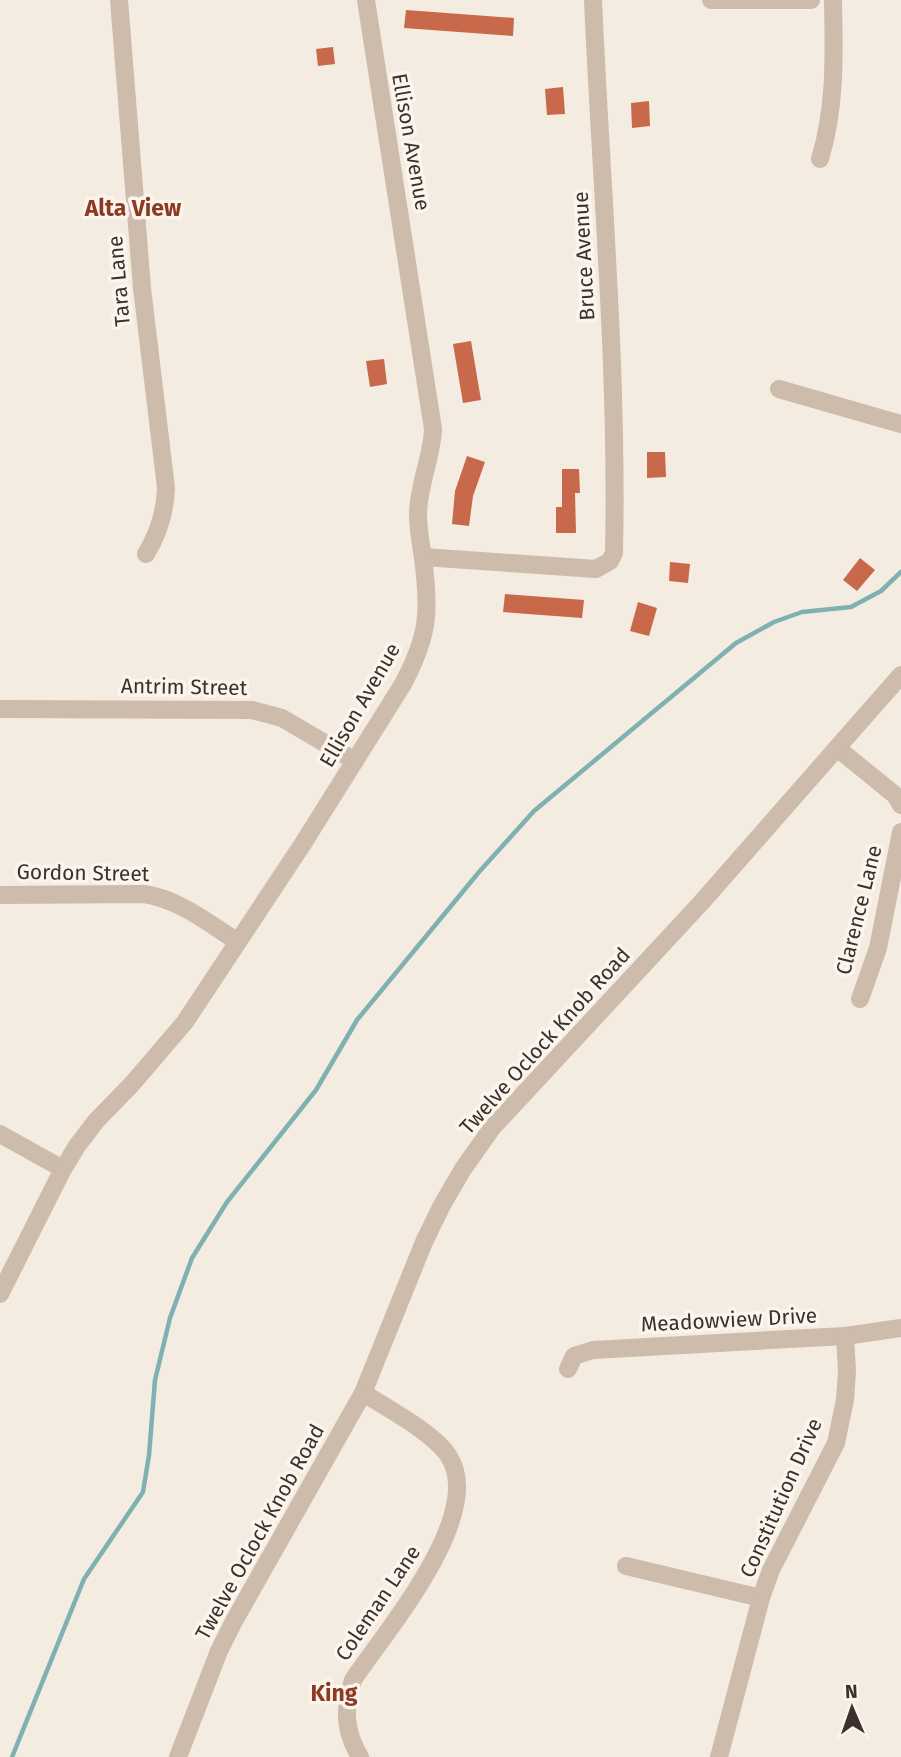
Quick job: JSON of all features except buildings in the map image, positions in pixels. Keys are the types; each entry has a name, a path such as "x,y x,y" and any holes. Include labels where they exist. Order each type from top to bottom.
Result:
{"street":[{"name":"Tara Lane","path":"119,0 142,288 166,488 161,525 146,554"},
{"name":"Ellison Avenue","path":"0,1294 63,1169 96,1121 185,1022 355,761 403,684 424,639 428,597 418,501 432,445 433,429 366,0"},
{"name":"Bruce Avenue","path":"423,557 596,569 610,561 614,553 606,221 593,0"},
{"path":"711,0 811,0"},
{"path":"820,159 834,82 833,0"},
{"path":"779,389 901,424"},
{"name":"Twelve Oclock Knob Road","path":"178,1757 219,1651 363,1393 424,1242 463,1169 492,1128 699,904 901,675"},
{"name":"Antrim Street","path":"0,709 252,710 282,718 355,761"},
{"path":"837,748 895,795 901,805"},
{"name":"Clarence Lane","path":"860,999 878,948 901,832"},
{"name":"Gordon Street","path":"0,895 157,896 173,902 238,942"},
{"path":"0,1134 63,1169"},
{"name":"Meadowview Drive","path":"568,1369 574,1356 593,1350 845,1336 901,1328"},
{"name":"Constitution Drive","path":"719,1757 761,1598 779,1553 836,1443 845,1399 845,1336"},
{"name":"Coleman Lane","path":"360,1757 346,1727 348,1698 354,1680 440,1549 453,1514 457,1481 455,1469 442,1447 396,1413 363,1393"},
{"path":"626,1566 761,1598"}],"waterway":[{"path":"12,1757 84,1579 143,1492 155,1380 170,1318 192,1258 227,1202 316,1090 357,1020 479,872 534,811 736,643 774,622 802,612 851,607 881,591 901,572"}],"district":[{"name":"Alta View","path":"133,208"},
{"name":"King","path":"334,1693"}]}
